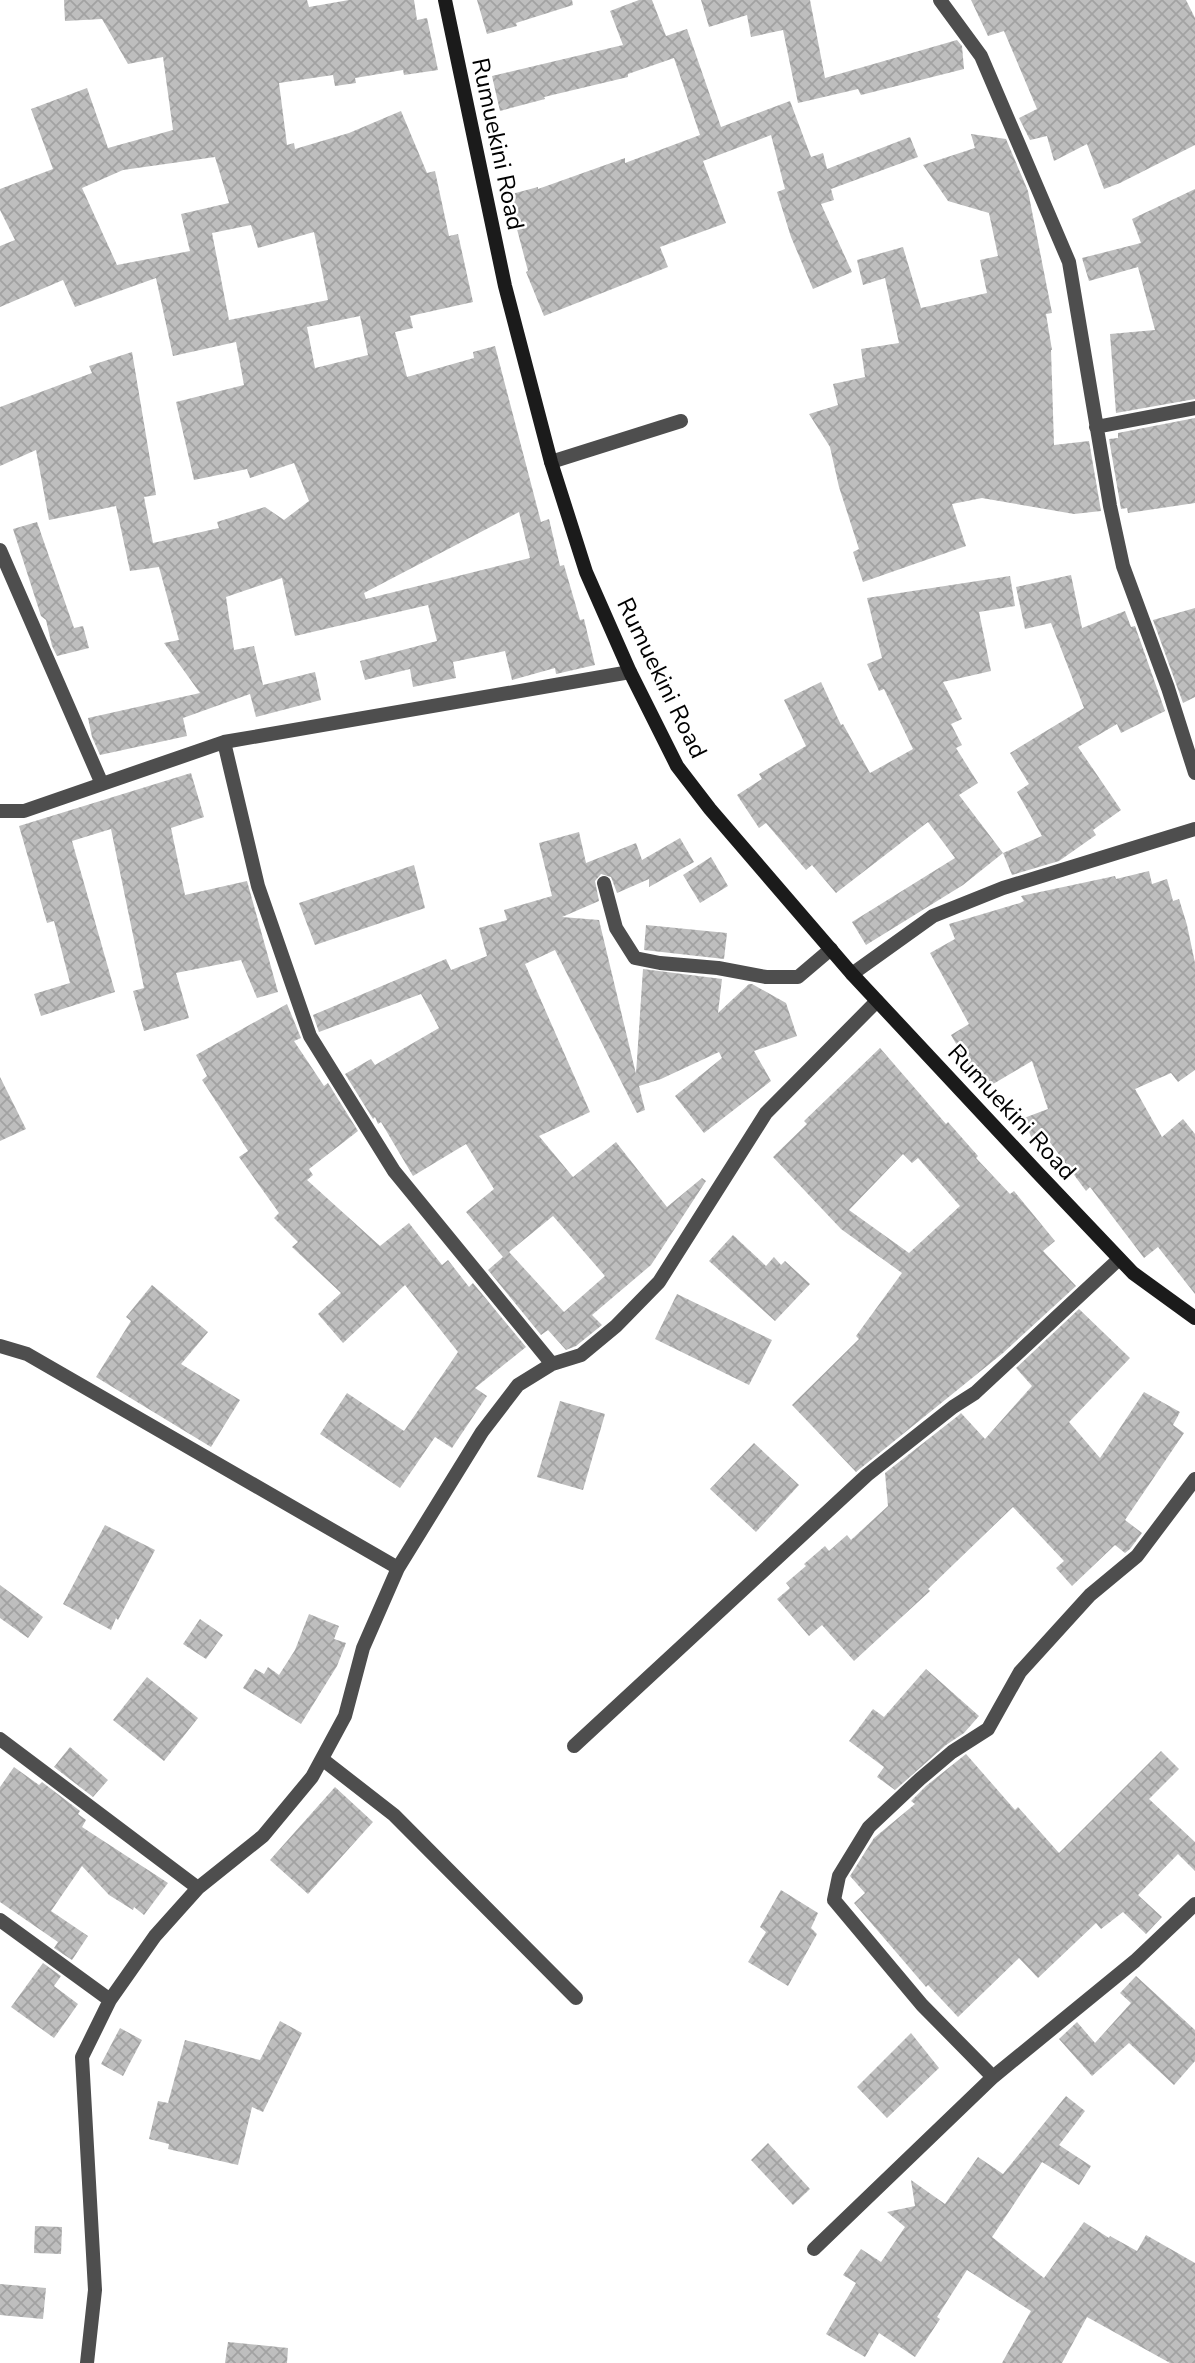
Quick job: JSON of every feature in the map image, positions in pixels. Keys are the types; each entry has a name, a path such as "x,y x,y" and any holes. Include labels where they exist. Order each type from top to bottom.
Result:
{"street":[{"name":"Rumuekini Road","path":"445,0 505,286 551,462 586,572 630,672 677,766 710,809 852,974 1119,1259 1133,1273 1195,1318"},
{"path":"940,0 981,56 1069,262 1110,506 1123,566 1168,688 1195,773"},
{"path":"1096,427 1195,408"},
{"path":"551,462 681,421"},
{"path":"0,550 102,784"},
{"path":"0,811 24,811 224,741 630,672"},
{"path":"224,741 258,886 310,1036 394,1171 552,1364"},
{"path":"852,974 933,916 1003,888 1195,829"},
{"path":"604,883 616,928 635,958 718,968 766,978 798,977 831,949"},
{"path":"88,2363 95,2290 82,2057 110,2000 155,1936 198,1888 263,1836 313,1777 345,1716 363,1648 398,1568 482,1432 518,1385 552,1364 581,1355 617,1326 659,1282 766,1114 877,1001"},
{"path":"574,1746 867,1475 953,1407 975,1393 1119,1259"},
{"path":"0,1346 27,1354 398,1568"},
{"path":"993,2077 922,2005 834,1900 839,1876 869,1827 919,1779 953,1752 989,1729 1020,1672 1090,1595 1137,1556 1195,1479"},
{"path":"0,1739 198,1888"},
{"path":"322,1759 394,1815 576,1998"},
{"path":"814,2249 993,2077 1135,1961 1195,1904"},
{"path":"0,1920 110,2000"}],"building":[{"path":"64,0 307,0 309,7 349,0 414,0 417,20 427,18 438,70 404,75 403,70 355,78 356,83 335,86 333,75 279,83 287,145 294,143 295,149 349,133 401,111 427,173 435,171 449,236 458,234 473,302 410,316 413,328 395,332 407,377 474,358 473,352 495,346 541,522 549,519 560,566 564,565 580,620 584,619 595,665 556,674 555,668 512,680 505,651 453,662 456,678 413,687 410,669 365,680 360,661 437,641 428,605 295,636 282,578 226,597 234,650 254,646 263,685 315,672 321,700 256,717 250,694 183,718 187,736 100,755 88,718 200,693 164,643 179,640 159,567 130,571 116,506 49,520 36,450 0,466 0,407 92,373 89,366 132,352 156,495 144,497 153,543 219,528 217,522 265,507 284,520 309,501 294,463 250,478 247,469 194,480 176,402 244,385 236,342 173,356 156,278 75,307 63,280 0,307 0,246 15,240 0,210 0,189 53,169 31,109 87,88 108,148 173,130 163,57 128,64 102,19 65,21","holes":["215,157 229,203 181,214 190,251 117,265 82,188 123,170","251,225 258,248 314,232 328,300 229,320 212,233","360,316 368,355 315,368 307,327","519,512 530,558 366,599 364,593"]},
{"path":"477,0 572,0 573,5 487,34"},
{"path":"639,0 652,0 666,36 687,29 721,127 790,101 811,157 823,153 827,169 910,137 918,157 831,189 834,200 821,204 852,272 813,289 791,237 777,192 785,189 771,135 703,161 726,223 660,247 668,267 544,316 526,272 528,271 508,195 538,189 625,158 625,163 700,135 674,58 628,74 628,77 544,97 545,99 500,111 492,76 623,45 610,11"},
{"path":"701,0 810,0 825,78 957,40 962,46 964,69 861,95 858,89 798,103 783,30 751,37 747,15 709,27"},
{"path":"971,0 1186,0 1195,18 1195,145 1104,189 1087,144 1054,161 1047,136 1030,140 1019,118 1037,109 1004,31 988,36"},
{"path":"971,134 1006,139 1028,191 1052,313 1046,314 1052,350 1054,445 1089,441 1101,511 1074,514 982,498 952,504 966,546 863,582 853,552 859,549 839,487 830,447 809,414 838,405 833,384 865,377 861,349 899,343 885,278 863,285 857,260 903,247 921,308 987,293 980,260 998,256 989,213 948,201 923,165 975,148"},
{"path":"1195,189 1195,399 1116,413 1110,334 1155,330 1138,267 1089,281 1082,258 1141,243 1132,219"},
{"path":"1195,418 1195,503 1128,513 1127,508 1121,509 1109,439 1118,438 1118,433"},
{"path":"37,522 74,628 83,626 89,648 57,656 52,646 46,620 41,616 13,529"},
{"path":"1071,575 1082,628 1125,611 1131,627 1135,626 1165,711 1121,733 1117,724 1078,747 1121,810 1093,830 1096,835 1059,861 1012,875 1003,853 1042,836 1017,792 1029,784 1010,753 1084,708 1051,623 1025,629 1016,587"},
{"path":"1010,576 1015,606 979,612 991,671 943,682 962,719 951,724 962,745 956,748 978,783 959,795 1003,853 963,885 866,945 852,922 955,858 928,822 836,893 812,865 806,870 766,823 759,828 737,795 762,779 759,774 806,746 784,700 821,682 841,725 843,724 870,773 913,749 884,689 879,691 867,664 882,658 867,598"},
{"path":"1195,608 1195,697 1183,703 1153,620"},
{"path":"191,773 204,817 171,828 185,895 247,881 278,992 257,998 241,960 176,973 189,1018 144,1031 133,991 144,988 111,829 72,841 115,992 41,1016 34,994 70,983 54,921 47,923 19,826"},
{"path":"579,832 586,863 636,843 642,860 680,838 694,862 649,887 649,879 617,893 611,877 601,874 595,881 599,901 562,917 599,920 636,1074 643,969 722,979 718,1013 752,984 786,1003 797,1036 754,1051 771,1081 704,1133 675,1096 722,1058 719,1052 661,1079 639,1086 645,1110 637,1113 555,950 525,964 590,1112 539,1136 573,1177 616,1142 667,1207 702,1178 706,1181 651,1265 592,1315 602,1325 576,1346 566,1350 548,1330 541,1335 488,1270 503,1257 466,1212 494,1189 466,1144 413,1176 381,1122 378,1124 375,1117 373,1119 345,1074 371,1059 375,1065 439,1028 421,994 319,1032 313,1015 446,959 451,970 487,956 479,928 507,920 504,910 552,896 539,843","holes":["553,1216 605,1276 564,1312 509,1252"]},
{"path":"711,857 728,886 700,903 683,875"},
{"path":"414,865 425,908 315,945 299,903"},
{"path":"1149,871 1152,884 1167,879 1173,901 1179,899 1187,925 1195,963 1195,1070 1178,1082 1171,1073 1135,1089 1162,1137 1183,1119 1195,1134 1195,1294 1158,1247 1144,1258 1090,1187 1086,1191 1046,1137 1033,1142 1024,1118 1048,1109 1032,1061 983,1090 951,1035 969,1024 930,953 955,939 949,924 1020,903 1024,901 1021,896"},
{"path":"646,925 727,933 724,959 644,950"},
{"path":"287,1004 301,1038 294,1041 324,1086 328,1083 358,1131 309,1169 313,1175 307,1180 380,1246 409,1223 442,1265 448,1260 469,1287 473,1283 526,1347 475,1388 487,1396 452,1448 435,1437 400,1488 320,1434 347,1393 404,1431 458,1352 405,1285 343,1343 318,1314 341,1293 292,1247 298,1242 274,1218 279,1213 239,1157 248,1151 202,1080 207,1076 196,1055"},
{"path":"880,1048 946,1124 948,1122 978,1156 976,1158 1010,1194 1014,1191 1055,1241 1043,1251 1076,1286 1003,1353 856,1472 792,1405 859,1339 856,1336 902,1273 841,1229 773,1157 807,1124 804,1121","holes":["903,1154 912,1163 918,1158 960,1206 909,1253 849,1210"]},
{"path":"0,1077 26,1129 0,1141"},
{"path":"733,1235 766,1266 774,1257 781,1265 785,1261 810,1284 775,1321 709,1261"},
{"path":"152,1285 208,1332 181,1364 240,1400 211,1447 96,1377 131,1321 126,1317"},
{"path":"677,1294 772,1340 749,1385 655,1339"},
{"path":"1079,1309 1130,1358 1069,1422 1100,1458 1144,1392 1180,1412 1173,1425 1184,1433 1125,1520 1142,1533 1130,1549 1125,1553 1115,1545 1072,1586 1056,1568 1064,1561 1013,1507 928,1589 930,1591 854,1661 822,1625 809,1636 777,1599 790,1588 786,1583 825,1546 829,1551 847,1535 851,1540 888,1506 885,1473 961,1413 985,1439 1032,1386 1016,1368"},
{"path":"560,1401 605,1414 583,1490 537,1477"},
{"path":"754,1443 799,1485 756,1532 710,1489"},
{"path":"105,1525 155,1550 111,1630 63,1604"},
{"path":"0,1585 43,1617 28,1638 0,1618"},
{"path":"309,1614 339,1626 334,1639 346,1643 337,1666 301,1724 243,1688 255,1669 264,1674 268,1667 279,1675 295,1650"},
{"path":"200,1619 223,1635 206,1659 183,1644"},
{"path":"926,1669 979,1716 964,1733 946,1745 895,1790 877,1777 884,1767 849,1741 873,1709 884,1717"},
{"path":"147,1677 198,1718 164,1761 113,1720"},
{"path":"70,1747 108,1780 93,1797 54,1767"},
{"path":"1161,1751 1179,1769 1149,1799 1195,1842 1195,1871 1178,1854 1138,1895 1162,1917 1146,1934 1123,1912 1101,1929 1096,1923 1038,1978 1019,1958 958,2017 928,1985 926,1987 854,1903 865,1893 850,1876 874,1838 915,1804 911,1801 926,1786 966,1754 1015,1810 1018,1807 1059,1853"},
{"path":"14,1767 39,1785 42,1782 80,1811 78,1814 86,1820 82,1827 168,1883 144,1915 109,1895 82,1866 51,1911 88,1936 72,1960 54,1948 58,1942 0,1902 0,1787"},
{"path":"335,1787 373,1822 308,1894 270,1860"},
{"path":"781,1890 818,1913 811,1928 817,1934 788,1986 748,1962 766,1932 760,1927"},
{"path":"43,1963 61,1976 54,1986 78,2004 54,2038 11,2007"},
{"path":"1136,1976 1195,2030 1195,2061 1174,2085 1129,2043 1092,2076 1059,2039 1077,2022 1095,2043 1131,2003 1120,1993"},
{"path":"280,2021 302,2033 263,2112 252,2107 238,2165 168,2149 169,2144 149,2139 158,2101 168,2103 185,2040 260,2060"},
{"path":"120,2028 142,2040 123,2076 101,2064"},
{"path":"911,2033 939,2068 887,2118 857,2087"},
{"path":"1066,2096 1085,2111 1059,2145 1091,2166 1079,2185 1042,2162 992,2237 1044,2278 1084,2222 1137,2251 1146,2235 1195,2263 1195,2363 1170,2363 1087,2317 1062,2363 1002,2363 1031,2311 967,2270 915,2357 879,2333 865,2357 826,2334 856,2283 843,2275 861,2249 881,2262 905,2227 887,2212 915,2206 911,2180 945,2204 978,2157 1003,2174"},
{"path":"768,2143 810,2189 793,2205 751,2160"},
{"path":"35,2226 62,2227 61,2254 34,2253"},
{"path":"0,2284 46,2288 43,2319 0,2315"},
{"path":"228,2342 288,2348 287,2363 225,2363"}]}
